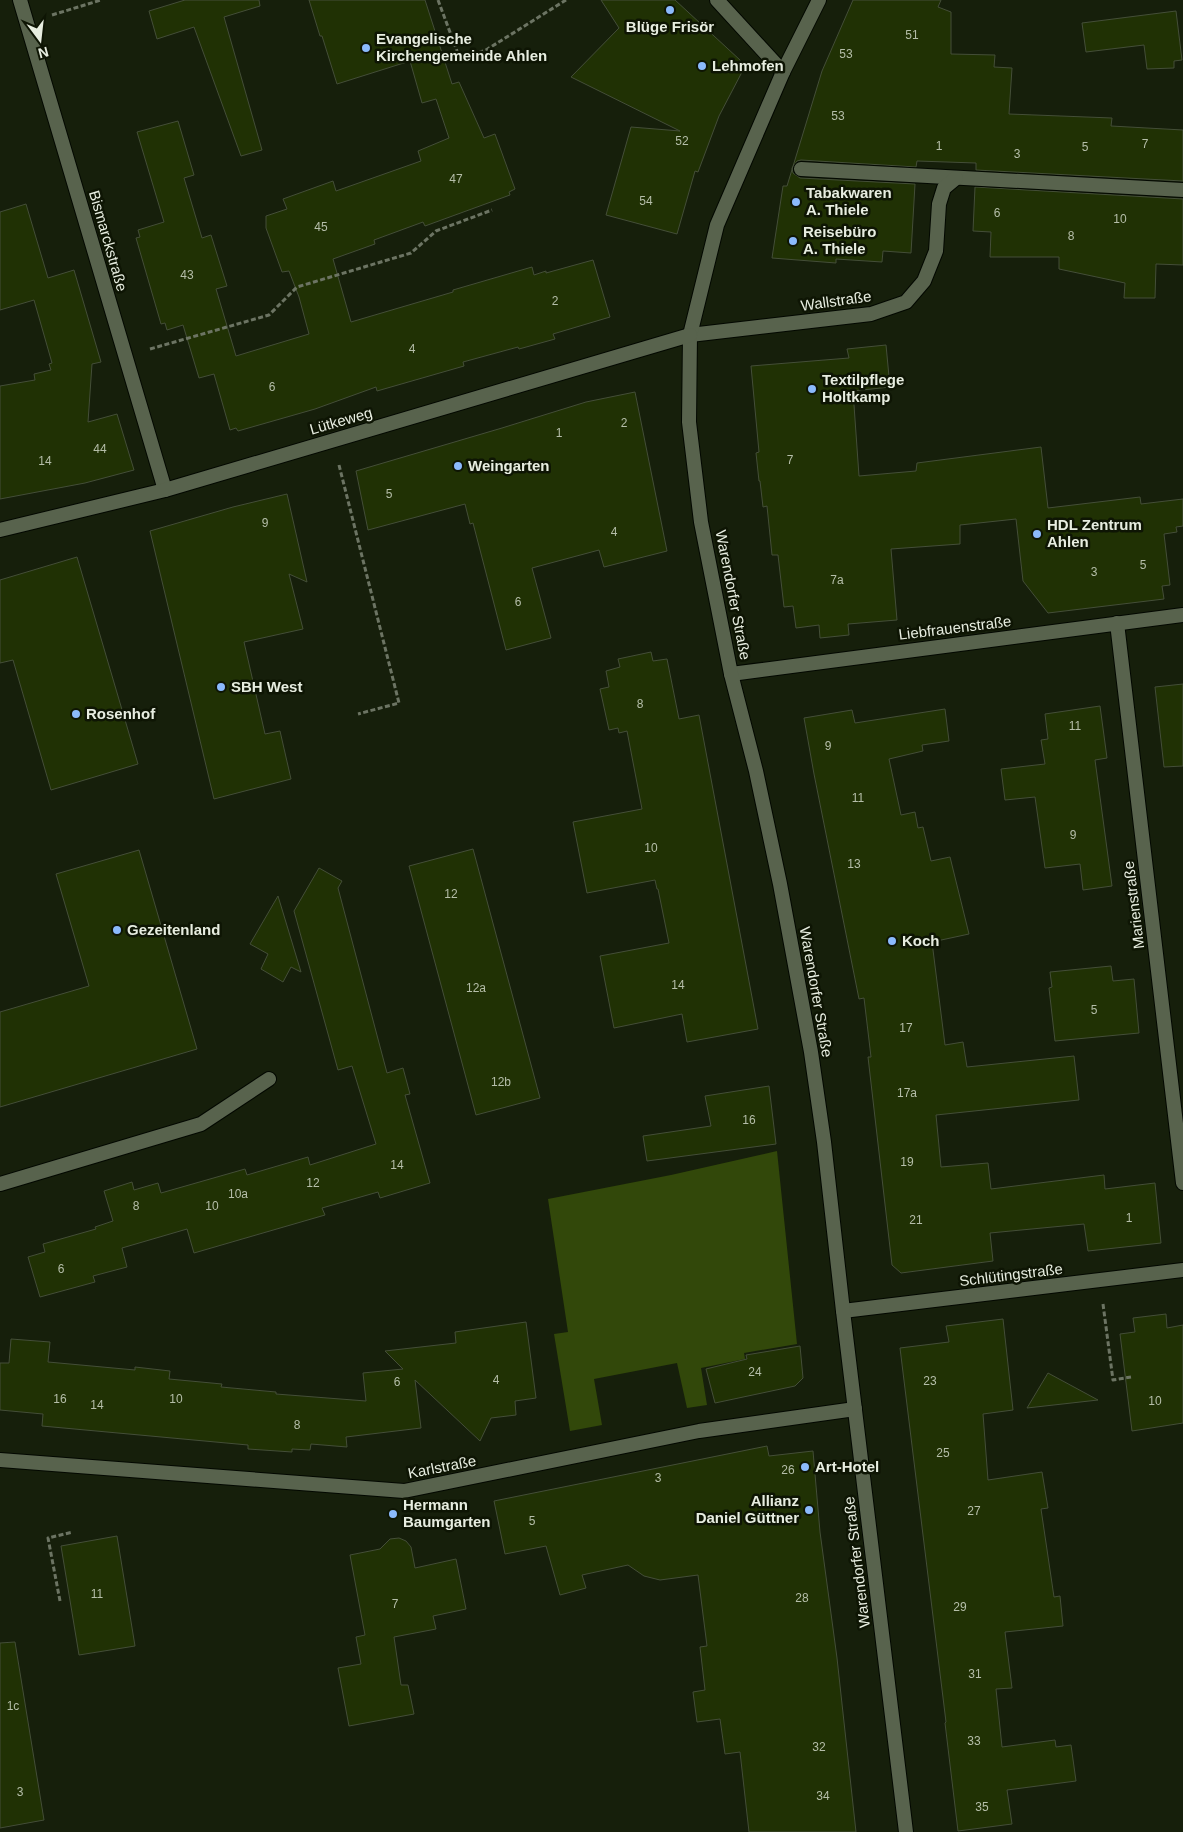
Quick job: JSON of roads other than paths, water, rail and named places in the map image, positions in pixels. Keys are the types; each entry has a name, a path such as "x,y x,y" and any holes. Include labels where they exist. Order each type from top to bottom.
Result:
{"street":[{"name":"Bismarckstraße","path":"20,0 165,490"},
{"path":"717,0 783,72"},
{"name":"Warendorfer Straße","path":"818,0 783,72 718,225 690,335 689,422 701,522 732,674 756,771 793,950 824,1142 906,1832"},
{"path":"801,169 1183,190"},
{"name":"Wallstraße","path":"690,335 872,314 906,302 924,281 936,251 939,204 944,188 956,178"},
{"name":"Lütkeweg","path":"0,530 165,490 690,335"},
{"name":"Liebfrauenstraße","path":"732,674 1183,615"},
{"name":"Marienstraße","path":"1117,623 1183,1184"},
{"path":"0,1184 201,1124 269,1078"},
{"name":"Schlütingstraße","path":"843,1311 1183,1270"},
{"name":"Karlstraße","path":"0,1460 404,1491 699,1431 855,1409"}],"place":[{"name":"Blüge Frisör","path":"670,10"},
{"name":"Evangelische Kirchengemeinde Ahlen","path":"366,48"},
{"name":"Lehmofen","path":"702,66"},
{"name":"Tabakwaren A. Thiele","path":"796,202"},
{"name":"Reisebüro A. Thiele","path":"793,241"},
{"name":"Textilpflege Holtkamp","path":"812,389"},
{"name":"Weingarten","path":"458,466"},
{"name":"HDL Zentrum Ahlen","path":"1037,534"},
{"name":"SBH West","path":"221,687"},
{"name":"Rosenhof","path":"76,714"},
{"name":"Gezeitenland","path":"117,930"},
{"name":"Koch","path":"892,941"},
{"name":"Art-Hotel","path":"805,1467"},
{"name":"Allianz Daniel Güttner","path":"809,1510"},
{"name":"Hermann Baumgarten","path":"393,1514"}]}
